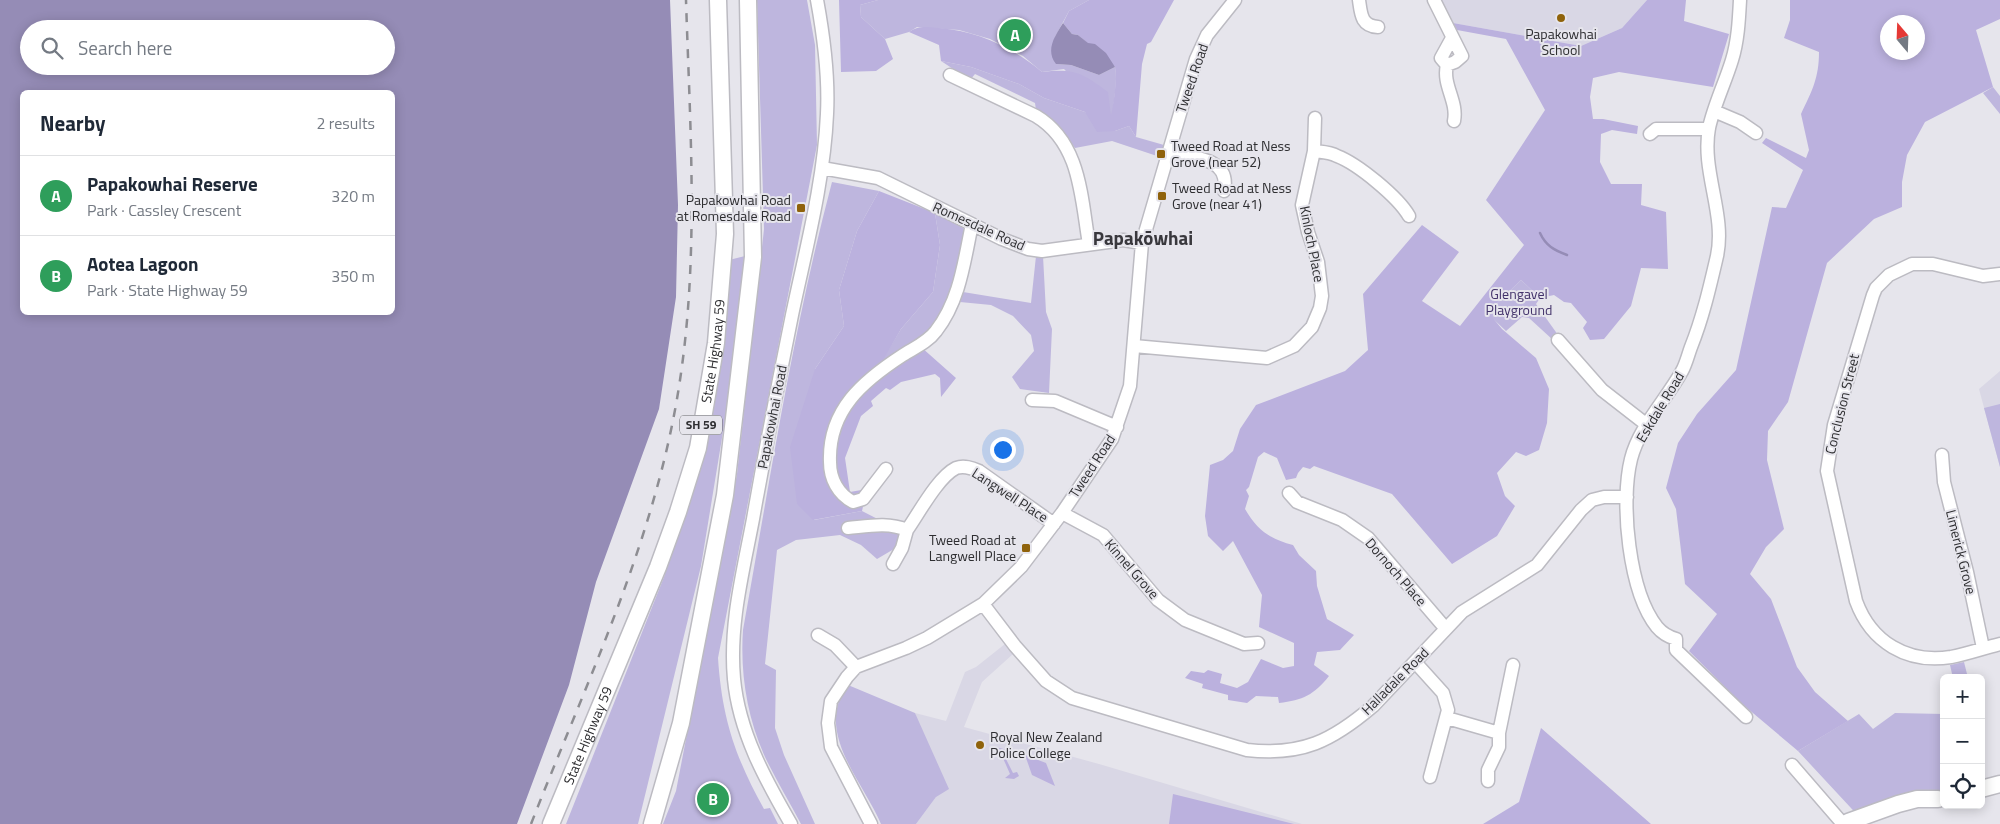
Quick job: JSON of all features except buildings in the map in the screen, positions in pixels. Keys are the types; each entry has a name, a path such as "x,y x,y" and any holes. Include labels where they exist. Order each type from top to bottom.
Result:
{"main road":[{"name":"State Highway 59","path":"550,824 658,567 698,448 716,343 725,234 718,0"},
{"name":"State Highway 59","path":"652,824 681,723 725,495 753,257 748,0"},
{"path":"1985,788 2000,784"},
{"path":"1847,823 1898,804 1917,799 1940,798"},
{"path":"1868,824 1879,817 1919,807 1940,798"}],"street":[{"name":"Papakowhai Road","path":"791,824 762,771 743,723 734,680 733,640 742,575 760,476 822,168 827,114 827,67 817,0"},
{"name":"Tweed Road","path":"856,667 927,638 983,604 1021,567 1062,513 1112,439 1130,386 1142,243 1196,59 1207,35 1235,0"},
{"path":"1359,0 1361,15 1365,22 1370,26 1378,27"},
{"path":"1434,0 1462,56 1455,62 1446,65"},
{"name":"Eskdale Road","path":"1740,0 1733,58 1709,129 1709,168 1719,239 1717,255 1701,322 1683,370 1647,425 1631,460 1627,497 1633,569 1644,607 1658,629 1667,636 1676,639 1676,650 1746,717"},
{"path":"1452,38 1441,58 1446,65 1445,73 1456,114 1454,121"},
{"path":"950,75 1036,116 1062,138 1075,164 1089,244"},
{"path":"1714,111 1740,122 1756,133"},
{"name":"Kinloch Place","path":"1134,346 1267,358 1294,346 1312,327 1320,308 1322,296 1318,262 1308,232 1302,205 1314,150 1315,118"},
{"path":"1650,134 1656,129 1709,129"},
{"path":"1314,150 1335,154 1354,164 1404,206 1410,216"},
{"path":"1168,153 1205,159 1219,166 1226,181 1224,191"},
{"name":"Romesdale Road","path":"822,168 878,178 1002,239 1028,248 1042,250 1123,240 1142,243"},
{"path":"886,469 863,499 853,502 838,492 830,471 831,445 837,422 851,396 874,374 924,341 937,330 958,291 972,224"},
{"name":"Conclusion Street","path":"2000,274 1983,276 1933,264 1912,264 1898,270 1882,282 1873,295 1866,312 1834,425 1827,471 1856,601 1862,618 1872,631 1895,649 1920,657 1950,657 2000,644"},
{"path":"1558,340 1602,390 1647,425"},
{"path":"1032,400 1055,401 1117,427"},
{"name":"Limerick Grove","path":"1942,455 1944,482 1967,572 1983,648"},
{"name":"Langwell Place","path":"893,564 902,548 908,530 943,478 957,468 967,467 979,471 1054,524"},
{"name":"Dornoch Place","path":"1290,493 1297,502 1342,520 1368,538 1446,629"},
{"name":"Halladale Road","path":"983,604 1015,646 1046,681 1072,698 1247,750 1274,752 1295,750 1324,740 1360,717 1470,606 1537,565 1581,510 1592,500 1604,497 1627,497"},
{"name":"Kinnel Grove","path":"1062,513 1103,535 1158,600 1185,620 1244,644 1258,643"},
{"path":"848,528 885,524 896,525 908,530"},
{"path":"818,635 835,646 856,667 846,677 831,702 828,732 831,747 871,824"},
{"path":"1415,662 1443,693 1448,710 1430,777"},
{"path":"1488,781 1488,770 1499,747 1499,732 1513,665"},
{"path":"1447,718 1499,732"},
{"path":"1792,765 1847,823"}],"shaded area":[{"path":"0,0 670,0 678,205 676,297 659,409 596,582 569,685 517,824 0,824"},
{"path":"839,0 878,0 860,5 861,17 885,39 893,59 876,71 841,72"},
{"path":"1089,0 1174,0 1151,42 1147,44 1142,64 1136,137 1129,126 1115,131 1097,132 1085,112 1044,98 1019,84 971,67 941,61 939,45 909,32 916,28 927,27 967,33 1007,48 1042,72 1062,71 1078,73 1092,80 1108,92 1111,116 1114,98 1115,67 1078,35 1072,34 1063,23 1069,11"},
{"name":"Papakowhai School","path":"1441,0 1647,0 1622,28 1581,46 1453,23"},
{"path":"1647,0 1686,0 1684,21 1729,34 1713,87 1619,72 1593,78 1590,97 1593,119 1603,119 1638,126 1637,134 1612,130 1601,134 1600,162 1611,184 1642,184 1641,205 1666,212 1668,269 1641,268 1631,306 1604,339 1590,340 1583,328 1587,322 1571,303 1564,302 1554,295 1540,298 1521,280 1488,312 1502,329 1536,358 1549,389 1547,423 1539,450 1526,456 1516,452 1497,473 1505,496 1515,506 1497,536 1452,564 1392,494 1314,466 1310,469 1303,467 1296,478 1286,480 1277,458 1264,452 1258,457 1249,487 1246,490 1249,496 1245,509 1259,528 1277,540 1293,545 1299,555 1316,571 1317,586 1327,619 1354,635 1340,650 1317,652 1314,665 1329,676 1313,692 1295,700 1279,703 1278,697 1256,696 1247,703 1228,700 1228,695 1202,688 1203,684 1185,678 1191,671 1204,673 1208,670 1222,674 1220,683 1237,688 1248,682 1261,659 1283,668 1294,666 1294,643 1259,627 1262,595 1233,541 1223,551 1208,536 1205,516 1210,465 1223,460 1233,451 1240,429 1256,405 1345,371 1368,350 1363,294 1422,225 1459,252 1422,301 1460,326 1524,245 1486,200 1545,110 1506,39 1457,30 1453,23 1581,46 1622,28"},
{"path":"1790,0 2000,0 2000,19 1976,30 1993,87 1925,122 1907,155 1902,182 1902,207 1874,219 1827,263 1788,402 1768,431 1767,460 1784,529 1766,547 1750,574 1771,599 1797,667 1815,692 1848,721 1798,751 1741,703 1689,651 1717,614 1685,584 1676,509 1666,488 1678,443 1697,414 1736,370 1772,207 1786,208 1803,170 1762,143 1766,138 1806,158 1809,150 1801,114 1812,91 1819,61 1819,52 1784,38 1790,20"},
{"path":"1063,23 1072,34 1078,35 1088,43 1095,44 1106,53 1115,67 1099,75 1071,65 1056,64 1051,54 1051,48 1054,38"},
{"path":"879,191 935,213 940,245 933,292 901,329 881,364 921,347 956,378 941,397 940,378 935,374 901,382 890,390 886,388 871,401 873,406 861,416 845,458 850,492 867,489 862,511 813,520 797,504 790,447 815,369 844,326 839,290 857,231"},
{"path":"2000,371 2000,467 1979,389"},
{"name":"Royal New Zealand Police College","path":"1005,644 1013,654 982,682 964,727 1099,764 1302,824 916,824 936,797 915,713 946,721 965,672 976,667"},
{"path":"1541,728 1651,824 1483,824 1519,802"},
{"path":"992,746 1007,750 1002,751 1013,773 1017,772 1019,776 1014,779 1005,778 1010,774 999,749"},
{"path":"1025,755 1046,763 1055,786 1032,775"},
{"path":"1173,794 1294,824 1169,824"}],"green space":[{"path":"757,0 807,0 815,45 817,145 718,658 723,700 738,754 764,809 770,808 778,824 663,824 676,791 737,474 764,229"},
{"path":"878,0 1089,0 1069,11 1055,37 1056,64 1071,65 1099,75 1115,67 1116,86 1112,120 1064,69 1042,72 1023,56 990,39 959,30 917,27 909,32 885,39 861,17 860,5"},
{"path":"941,61 971,67 1019,84 1044,98 1085,112 1115,131 1129,126 1136,137 1164,145 1160,157 1112,141 1075,148 1058,126 1036,110 1035,103 975,74 970,80"},
{"path":"1993,87 2000,96 2000,114 1983,93"},
{"path":"832,182 879,191 857,231 839,290 844,326 815,369 814,520 862,511 903,532 894,549 877,559 861,545 840,535 796,540 777,550 765,664 776,670 775,728 784,755 815,824 801,824 759,742 746,695 742,646 743,630 794,349 805,293"},
{"path":"935,213 965,229 953,289 941,310 934,329 880,364 901,329 933,292 940,245"},
{"path":"749,255 731,383 701,566 638,824 566,824 664,577 706,448 729,260"},
{"path":"1036,256 1043,256 1046,312 1052,329 1049,393 1020,389 1012,377 1034,351 1031,335 1013,316 991,305 960,302 963,292 1031,303"},
{"name":"Glengavel Playground","path":"1521,280 1540,298 1536,304 1558,335 1553,340 1529,318 1522,317 1506,331 1487,313"},
{"path":"2000,404 2000,467 1984,408"},
{"path":"1964,662 1967,674 1952,674 1950,665"},
{"path":"848,685 915,713 949,789 936,797 916,824 881,824 853,773 838,738 836,720 839,702"},
{"path":"1895,713 1940,714 1940,797 1864,822 1798,751 1859,714 1873,729"}],"waterway":[{"path":"1540,233 1551,247 1567,255"}],"railway":[{"path":"531,824 597,660 638,551 655,495 669,438 680,380 690,285 692,190 686,0"}],"place":[{"name":"Papakowhai School","path":"1561,18"},
{"name":"Papakowhai Reserve","path":"1015,35"},
{"name":"Tweed Road at Ness Grove (near 52)","path":"1161,154"},
{"name":"Tweed Road at Ness Grove (near 41)","path":"1162,196"},
{"name":"Papakowhai Road at Romesdale Road","path":"801,208"},
{"name":"Tweed Road at Langwell Place","path":"1026,548"},
{"name":"Royal New Zealand Police College","path":"980,745"},
{"name":"Aotea Lagoon","path":"713,799"}],"district":[{"name":"Papakōwhai","path":"1143,238"}]}
